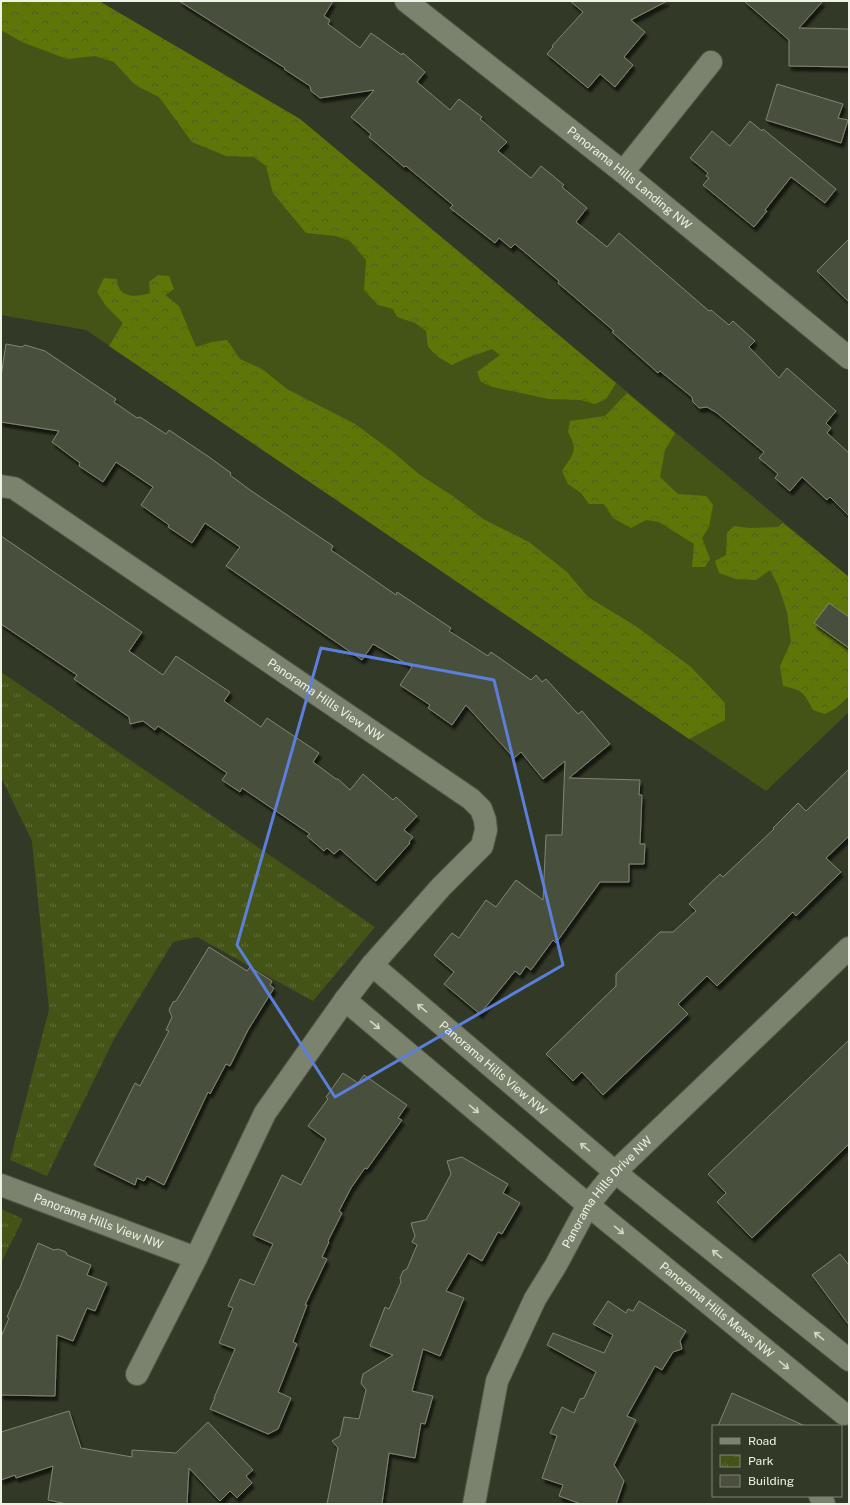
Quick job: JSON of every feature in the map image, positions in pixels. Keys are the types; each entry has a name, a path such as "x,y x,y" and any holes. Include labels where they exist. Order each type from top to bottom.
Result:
{"street":[{"name":"Panorama Hills Landing NW","path":"406,1 624,172 849,358"},
{"path":"624,172 711,62"},
{"name":"Panorama Hills View NW","path":"1,486 14,488 471,799 481,809 486,830 482,846 441,887 372,965 345,1000 265,1113 196,1258 137,1374"},
{"name":"Panorama Hills Drive NW","path":"474,1504 497,1381 535,1299 556,1265 588,1205 615,1172 849,948"},
{"name":"Panorama Hills View NW","path":"372,965 615,1172"},
{"path":"345,1000 588,1205"},
{"path":"615,1172 849,1360"},
{"name":"Panorama Hills View NW","path":"1,1184 196,1258"},
{"name":"Panorama Hills Mews NW","path":"588,1205 844,1416"}],"highlighted area":[{"path":"321,648 494,680 563,965 335,1097 237,945"}],"green space":[{"path":"1,1 99,1 300,119 849,577 849,712 766,791 86,330 1,315"},
{"path":"1,1 99,1 300,119 616,383 606,399 595,404 580,400 549,399 493,387 481,382 477,372 500,355 492,349 452,365 438,357 428,347 426,331 415,323 397,317 393,309 378,305 364,290 366,260 350,241 336,236 306,233 273,193 266,166 254,157 226,156 192,142 159,97 135,85 114,62 95,56 67,59 22,42 1,30"},
{"path":"158,275 169,276 174,289 165,295 179,306 196,347 212,342 227,340 240,359 262,369 287,389 355,424 393,452 420,475 453,496 483,519 529,542 567,572 588,597 637,627 691,667 725,703 725,720 689,739 109,346 123,323 106,306 97,292 104,278 117,279 119,287 125,294 137,296 150,293 149,282"},
{"path":"627,393 675,433 665,450 660,477 678,494 706,496 713,505 709,527 702,538 710,559 705,567 692,567 694,544 659,522 646,520 631,528 613,518 604,504 589,504 581,493 568,484 562,471 572,456 574,448 568,432 570,421 605,416"},
{"path":"783,523 849,577 849,698 848,697 836,708 825,714 813,710 802,693 783,686 780,666 791,642 787,612 778,585 770,570 756,580 736,579 719,573 715,561 726,555 727,533 734,526 750,528 778,527"},
{"path":"1,672 375,927 313,1001 197,937 173,942 115,1037 47,1176 10,1160 49,1010 32,841 1,777"},
{"path":"1,1209 23,1219 1,1263"}],"building":[{"path":"179,1 333,1 324,16 330,20 328,24 360,48 371,33 402,55 403,53 425,72 417,82 450,110 459,99 482,117 480,119 507,142 498,151 531,178 541,166 564,185 562,187 587,208 576,222 607,247 619,233 709,311 711,310 729,325 733,321 755,341 749,347 779,378 787,368 836,411 826,423 831,428 827,433 849,453 849,516 830,497 827,500 802,477 790,491 775,478 778,474 759,458 764,452 717,413 707,407 699,408 693,402 692,397 660,371 658,373 612,332 614,331 558,283 559,281 515,244 511,248 499,238 495,243 450,208 453,205 406,166 404,167 369,137 371,134 351,117 374,90 320,98 311,91 310,86 284,69 285,68"},
{"path":"570,1 667,1 631,20 645,32 624,57 633,65 615,87 600,74 588,88 547,54 553,47 552,46 583,12"},
{"path":"744,1 823,1 799,28 849,29 849,67 789,66 789,40"},
{"path":"777,84 843,104 838,118 848,120 841,143 766,120"},
{"path":"750,121 762,131 763,129 836,189 825,203 791,177 765,210 767,211 754,227 703,185 709,178 706,176 708,173 690,158 712,131 730,146"},
{"path":"849,239 849,302 817,271"},
{"path":"6,344 22,347 25,345 45,351 116,399 114,402 137,418 140,417 166,434 169,430 209,457 231,473 230,475 250,490 333,546 331,550 396,595 397,592 451,628 449,631 488,656 491,652 531,680 536,675 542,682 546,679 578,714 582,711 610,744 569,778 640,780 639,795 642,795 640,844 645,844 644,864 629,864 629,882 600,882 556,943 553,940 531,970 526,966 520,975 515,971 480,1014 444,984 454,972 434,955 452,933 459,938 486,900 496,907 516,880 543,900 546,835 562,835 565,761 543,779 521,752 514,758 466,705 452,725 428,708 430,705 400,685 412,667 373,644 362,660 226,566 240,547 205,523 192,543 168,527 169,525 141,505 153,487 116,462 103,482 79,466 80,463 52,442 59,431 1,422 1,376"},
{"path":"1,536 142,632 129,651 163,675 176,656 230,692 224,701 261,727 267,718 319,753 313,762 338,779 350,790 363,774 393,800 396,797 417,816 404,830 413,837 409,842 410,843 376,881 340,849 334,854 327,848 324,851 307,836 310,834 242,788 240,792 222,780 227,773 158,726 155,730 143,721 130,724 129,717 74,679 77,675 1,624"},
{"path":"829,603 849,617 849,648 814,623"},
{"path":"849,769 849,836 826,858 841,872 796,916 793,912 717,986 707,976 678,1004 688,1014 603,1095 582,1072 573,1081 546,1054 616,986 616,974 660,932 673,932 696,911 689,904 720,874 723,877 774,829 773,828 798,803 806,811"},
{"path":"209,947 247,971 250,967 272,981 270,985 274,988 248,1030 230,1066 226,1064 210,1094 208,1092 164,1185 147,1176 144,1181 137,1178 135,1185 94,1165 135,1083 140,1086 169,1031 166,1030 172,1017 169,1010 173,1002 176,1001"},
{"path":"849,1040 849,1144 752,1238 717,1202 726,1193 708,1174"},
{"path":"343,1073 358,1083 364,1075 407,1105 398,1118 402,1120 367,1169 365,1168 351,1188 339,1211 342,1213 322,1257 327,1259 305,1305 307,1305 293,1342 297,1344 278,1392 291,1398 278,1429 268,1434 210,1409 235,1349 219,1343 233,1308 228,1306 240,1279 254,1285 273,1244 253,1235 282,1175 301,1185 326,1139 308,1126 328,1099 326,1097"},
{"path":"462,1157 508,1184 503,1193 520,1203 502,1234 498,1232 482,1261 468,1253 446,1291 464,1298 440,1356 423,1349 412,1391 433,1396 425,1424 421,1423 415,1458 389,1453 382,1504 327,1504 338,1448 332,1441 340,1436 344,1417 359,1419 366,1390 361,1383 363,1374 393,1355 370,1346 385,1307 389,1309 401,1282 400,1278 403,1271 407,1269 417,1245 412,1242 415,1236 411,1223 426,1220 451,1174 447,1161"},
{"path":"38,1243 54,1250 58,1249 66,1252 67,1255 91,1265 87,1275 107,1283 95,1311 87,1308 73,1341 57,1335 55,1396 1,1395 1,1337 9,1318 7,1317"},
{"path":"840,1254 849,1265 849,1325 812,1275"},
{"path":"608,1301 626,1313 628,1309 633,1311 639,1301 686,1331 680,1341 682,1349 673,1352 662,1370 655,1366 627,1416 636,1420 614,1465 624,1481 616,1504 581,1504 559,1496 563,1485 542,1478 557,1436 550,1433 562,1407 574,1413 580,1399 584,1398 596,1372 547,1345 553,1333 604,1353 613,1335 593,1324"},
{"path":"732,1393 803,1425 718,1425"},
{"path":"69,1411 81,1448 132,1457 132,1450 176,1453 208,1422 253,1470 246,1476 252,1483 237,1498 230,1491 220,1501 189,1468 187,1504 67,1504 48,1500 53,1466 16,1478 15,1475 1,1480 1,1432"}]}
